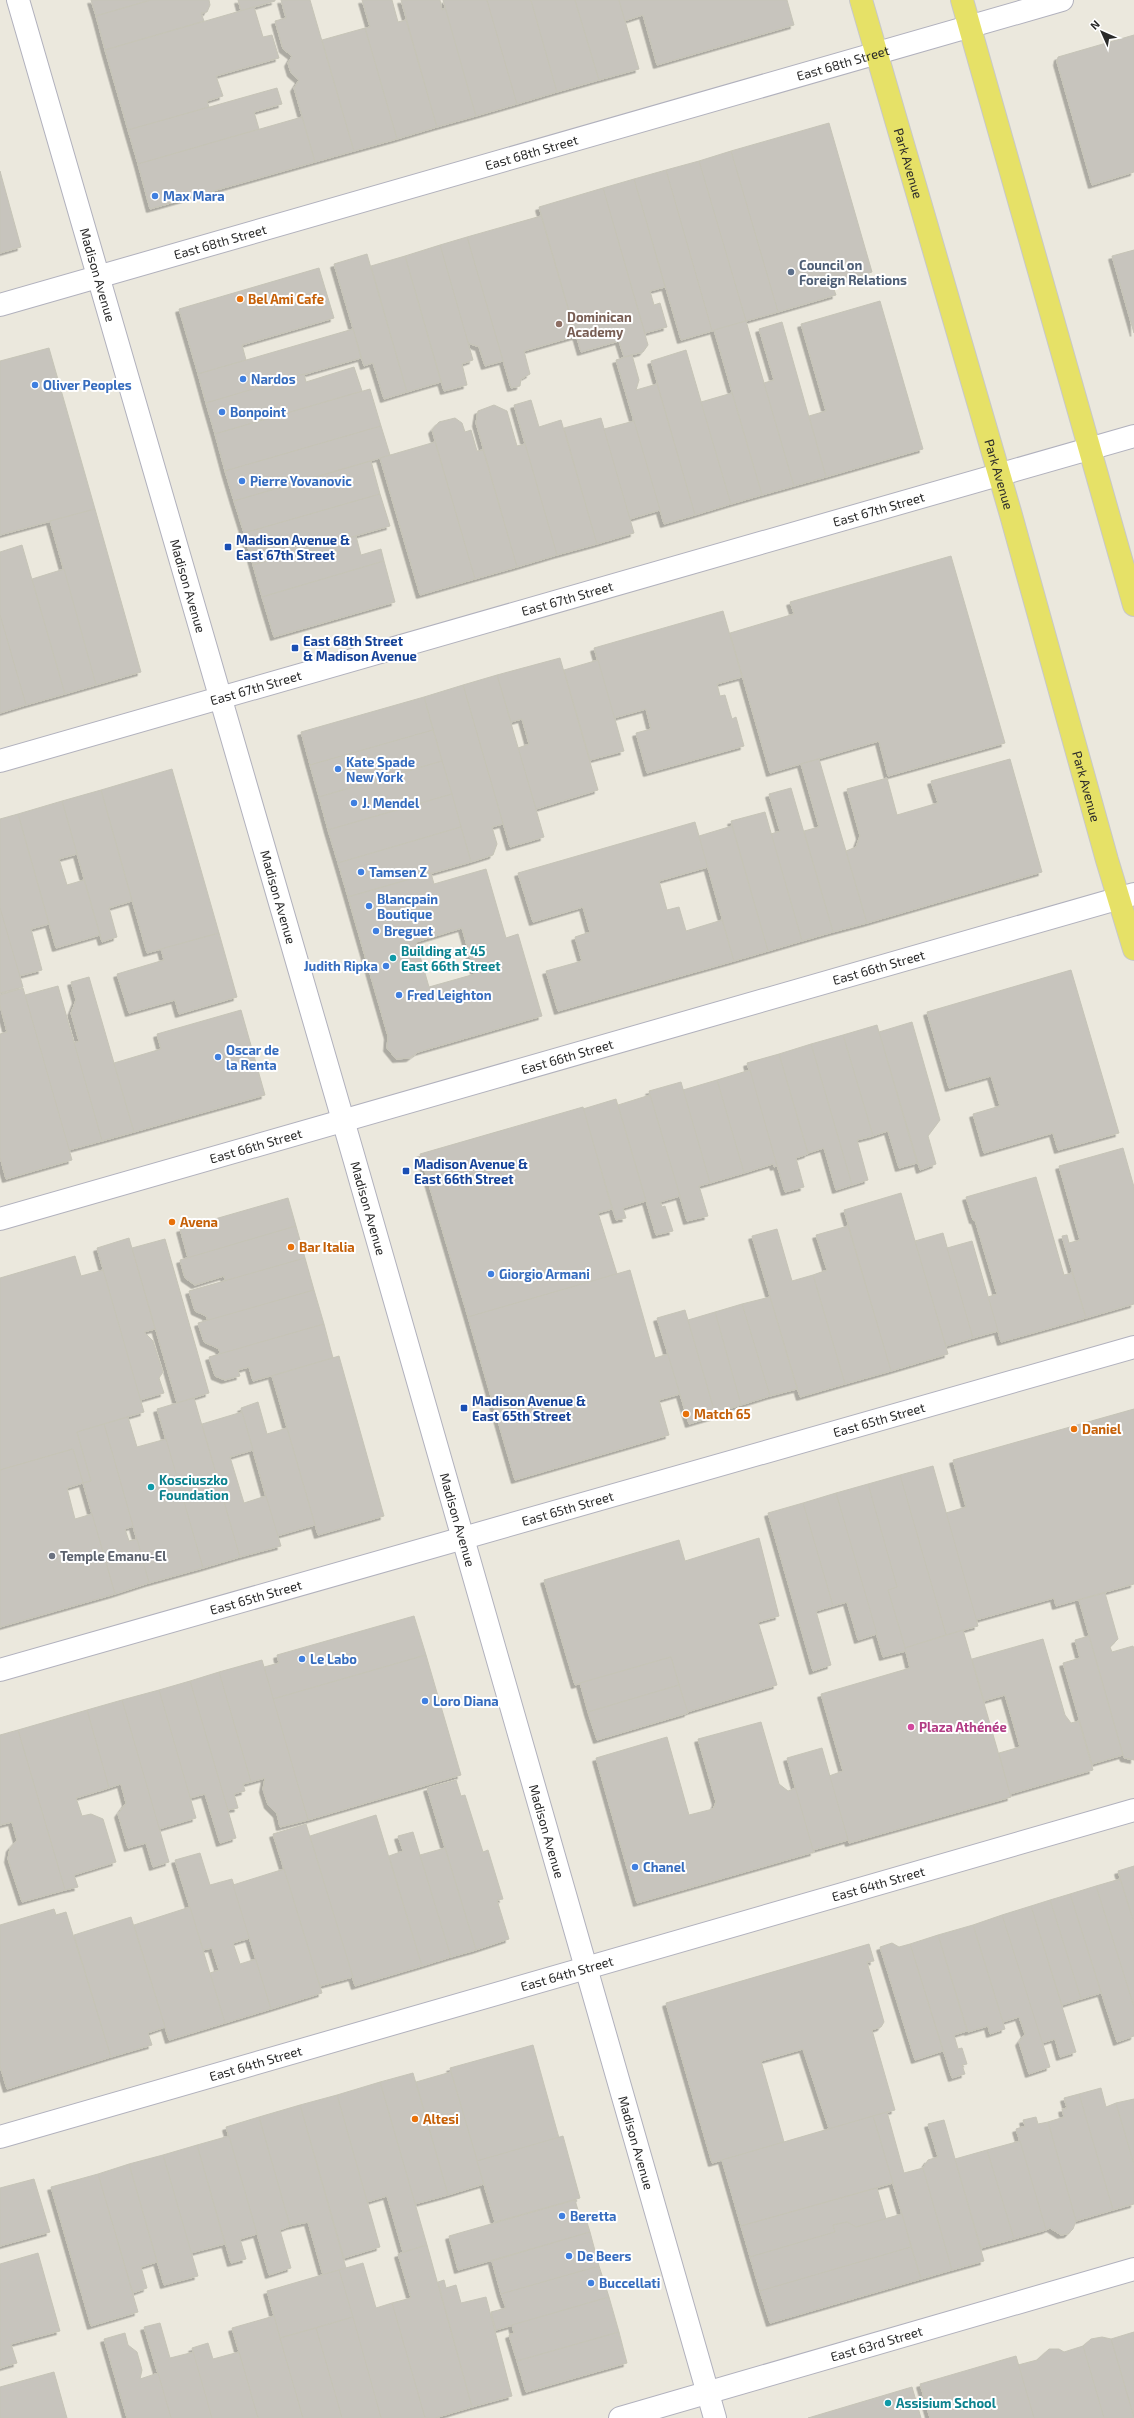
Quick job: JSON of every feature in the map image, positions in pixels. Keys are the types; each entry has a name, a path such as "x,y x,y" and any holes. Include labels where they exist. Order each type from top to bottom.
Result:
{"main road":[{"name":"Madison Avenue","path":"18,0 343,1120 714,2418"},
{"name":"Park Avenue","path":"862,0 998,475 1126,896 1134,949"},
{"path":"962,0 1134,605"},
{"name":"East 68th Street","path":"0,305 1062,0"},
{"name":"East 67th Street","path":"0,761 1134,436"},
{"name":"East 66th Street","path":"0,1219 1126,896"},
{"name":"East 65th Street","path":"0,1670 1134,1347"},
{"name":"East 64th Street","path":"0,2137 1134,1810"},
{"name":"East 63rd Street","path":"620,2418 1134,2269"}],"building":[{"path":"91,0 151,0 96,16"},
{"path":"151,0 209,0 210,5 207,12 201,13 204,21 105,50 96,16"},
{"path":"238,0 275,0 275,1 241,11"},
{"path":"281,0 310,0 354,151 315,162 294,88 299,80 291,73 288,63 292,56 283,49 275,21 286,18"},
{"path":"362,0 392,0 398,22 406,20 437,127 397,139 365,28 370,27"},
{"path":"401,0 440,0 442,10 446,8 476,116 437,127"},
{"path":"443,0 487,0 517,104 476,116"},
{"path":"487,0 531,0 557,92 517,104"},
{"path":"531,0 575,0 599,80 557,92"},
{"path":"575,0 619,0 639,69 599,80"},
{"path":"619,0 787,0 794,25 657,65 643,15 625,21"},
{"path":"254,7 263,37 272,35 279,58 216,76 223,96 207,101 209,107 128,130 105,50"},
{"path":"365,28 397,139 354,151 322,40"},
{"path":"1134,35 1134,172 1092,185 1057,62 1058,57"},
{"path":"277,88 282,104 254,112 259,129 138,164 128,130"},
{"path":"302,117 315,162 150,209 138,164"},
{"path":"829,123 872,272 832,284 836,295 778,312 731,151"},
{"path":"731,151 778,312 746,321 699,161"},
{"path":"699,161 746,321 712,331 666,170"},
{"path":"666,170 712,331 681,340 634,179"},
{"path":"0,171 21,247 0,253"},
{"path":"634,179 665,287 650,291 654,305 660,303 667,327 645,333 603,188"},
{"path":"603,188 648,345 643,352 624,357 619,341 581,352 539,207"},
{"path":"541,216 576,336 524,351 530,374 521,379 520,386 511,388 467,237"},
{"path":"467,237 503,361 485,366 479,347 468,343 440,245"},
{"path":"440,245 473,360 462,364 467,385 444,391 405,256"},
{"path":"1134,250 1134,333 1112,256"},
{"path":"367,254 407,392 384,399 373,363 364,366 334,264"},
{"path":"405,256 441,382 407,392 371,266"},
{"path":"319,268 334,318 242,345 246,360 198,374 179,309"},
{"path":"880,301 923,449 826,477 809,416 826,411 801,324"},
{"path":"746,321 794,486 762,495 714,330"},
{"path":"782,322 826,477 794,486 764,383 774,380 759,329"},
{"path":"353,329 361,358 206,403 198,374"},
{"path":"49,348 95,509 0,535 0,361"},
{"path":"686,350 731,504 695,515 651,361"},
{"path":"632,355 639,380 636,390 657,384 695,515 664,524 616,360"},
{"path":"354,367 362,391 215,434 206,403 304,374 306,382"},
{"path":"370,389 381,426 225,471 215,434"},
{"path":"732,393 762,495 731,504 701,402"},
{"path":"531,400 539,427 561,420 597,544 557,555 514,405"},
{"path":"494,405 507,411 517,446 525,444 557,555 517,567 476,423 478,411"},
{"path":"455,418 462,423 465,432 471,430 477,451 483,450 517,567 475,579 432,430 439,422"},
{"path":"601,418 634,533 597,544 564,428"},
{"path":"634,421 660,510 630,519 604,429"},
{"path":"381,426 390,455 234,501 225,471"},
{"path":"435,442 475,579 420,595 380,458"},
{"path":"371,461 380,494 244,533 234,501"},
{"path":"380,494 390,526 253,565 244,533"},
{"path":"95,509 141,672 96,685 50,521"},
{"path":"356,536 361,555 381,549 384,561 262,597 253,565"},
{"path":"22,545 65,694 26,705 0,615 0,552"},
{"path":"951,556 1005,743 888,776 879,741 770,773 730,633 794,614 790,602"},
{"path":"384,561 395,602 274,637 262,597"},
{"path":"64,569 96,685 65,694 32,579"},
{"path":"723,611 742,677 717,684 720,696 725,695 732,719 736,717 744,746 647,773 636,733 651,729 646,709 614,718 594,648"},
{"path":"0,615 26,705 0,713"},
{"path":"560,658 598,790 536,809 518,748 529,744 522,719 511,722 497,675"},
{"path":"598,660 624,751 590,760 564,670"},
{"path":"497,675 544,837 510,847 463,685"},
{"path":"463,685 503,824 492,827 497,844 493,855 471,862 424,697"},
{"path":"424,697 433,730 310,765 301,732"},
{"path":"433,730 442,761 319,797 310,765"},
{"path":"819,759 867,923 833,932 804,831 819,827 801,764"},
{"path":"1010,759 1042,872 867,923 846,851 856,847 860,836 847,789 887,778 897,815 938,803 931,781"},
{"path":"442,761 452,794 328,830 319,797"},
{"path":"172,769 219,933 147,953 101,790"},
{"path":"791,788 833,932 802,941 771,834 780,831 769,794"},
{"path":"101,790 132,901 109,908 117,937 102,942 62,801"},
{"path":"452,794 461,827 338,863 328,830"},
{"path":"62,801 77,854 59,859 67,885 84,880 100,935 56,948 18,814"},
{"path":"765,812 802,941 768,951 731,821"},
{"path":"18,814 49,924 31,929 42,970 19,976 0,908 0,819"},
{"path":"695,822 708,867 659,881 667,910 679,907 686,931 722,920 734,961 558,1011 546,971 582,961 575,937 590,932 583,907 533,922 518,873"},
{"path":"732,826 768,951 734,961 699,836"},
{"path":"461,827 471,862 348,897 338,863"},
{"name":"Building at 45 East 66th Street","path":"486,869 506,938 518,934 542,1016 418,1052 410,1058 396,1059 387,1048 388,1036 348,897 431,873 434,884","holes":["462,928 475,974 429,987 416,942"]},
{"path":"0,908 23,987 0,993"},
{"path":"219,933 237,997 179,1014 175,1000 129,1013 117,974 164,960 161,949"},
{"path":"1071,970 1119,1133 1058,1150 1053,1133 984,1153 973,1114 1000,1106 991,1076 949,1088 927,1012"},
{"path":"89,977 134,1132 102,1141 74,1043 79,1041 71,1013 76,1000 71,982"},
{"path":"58,986 102,1141 69,1150 25,995"},
{"path":"23,988 72,1160 6,1179 0,1157 0,1034 7,1032 0,1005 0,995"},
{"path":"241,1010 265,1095 134,1132 114,1063 161,1049 157,1034"},
{"path":"912,1022 940,1120 928,1136 936,1164 920,1170 879,1032"},
{"path":"877,1025 917,1163 899,1168 888,1131 873,1136 843,1035"},
{"path":"843,1035 873,1136 857,1140 868,1180 852,1185 811,1044"},
{"path":"811,1044 852,1185 836,1190 824,1148 808,1153 779,1054"},
{"path":"779,1054 808,1154 796,1158 804,1187 785,1192 747,1063"},
{"path":"750,1070 777,1166 774,1167 773,1164 744,1173 717,1080"},
{"path":"717,1080 744,1173 710,1183 683,1090"},
{"path":"681,1082 710,1183 699,1186 708,1216 687,1221 649,1091"},
{"path":"650,1095 680,1196 660,1202 662,1207 665,1206 673,1231 656,1235 618,1105"},
{"path":"616,1099 646,1201 623,1208 626,1218 616,1220 583,1109"},
{"path":"583,1107 612,1209 598,1213 617,1274 468,1317 420,1154"},
{"path":"1123,1148 1134,1187 1134,1304 1086,1318 1062,1236 1067,1235 1069,1243 1080,1240 1059,1166"},
{"path":"1036,1177 1064,1275 1072,1273 1086,1318 1001,1342 988,1297 997,1294 975,1220 973,1220 966,1197"},
{"path":"901,1193 948,1354 891,1371 844,1210"},
{"path":"288,1198 296,1226 188,1258 180,1229"},
{"path":"296,1226 305,1258 225,1281 224,1276 195,1285 185,1278 180,1260"},
{"path":"848,1226 891,1371 845,1384 813,1275 827,1270 816,1235"},
{"path":"777,1229 792,1281 813,1275 845,1384 800,1397 752,1236"},
{"path":"943,1233 973,1338 946,1346 915,1241"},
{"path":"129,1238 155,1329 144,1332 153,1341 163,1372 159,1378 164,1393 140,1400 97,1248"},
{"path":"165,1239 209,1393 177,1403 132,1248"},
{"path":"972,1241 998,1331 973,1338 947,1248"},
{"path":"75,1256 81,1276 103,1270 144,1412 77,1432 91,1481 83,1483 73,1449 0,1470 0,1278"},
{"path":"305,1258 314,1290 208,1321 206,1316 195,1311 189,1291"},
{"path":"630,1270 655,1358 668,1354 680,1394 659,1400 669,1435 515,1480 468,1317"},
{"path":"314,1290 324,1324 220,1354 219,1349 204,1342 198,1323"},
{"path":"770,1297 797,1389 770,1396 742,1304"},
{"path":"742,1304 770,1396 741,1405 715,1312"},
{"path":"685,1310 716,1416 689,1424 657,1318"},
{"path":"715,1312 741,1405 715,1413 688,1320"},
{"path":"324,1324 333,1358 253,1381 249,1367 238,1370 240,1376 225,1380 215,1376 209,1357"},
{"path":"339,1356 384,1516 318,1535 272,1376"},
{"path":"194,1398 240,1557 203,1568 157,1409"},
{"path":"258,1402 267,1434 287,1428 315,1525 277,1536 241,1408"},
{"path":"1134,1409 1134,1584 1056,1606 1054,1598 976,1620 946,1513 966,1507 953,1460"},
{"path":"242,1412 253,1450 230,1457 244,1503 266,1496 281,1546 240,1557 202,1424"},
{"name":"Kosciuszko Foundation","path":"128,1417 137,1447 166,1439 203,1568 149,1583 104,1424"},
{"path":"104,1424 133,1526 125,1529 129,1541 137,1539 149,1583 115,1594 83,1483 91,1481 77,1432"},
{"name":"Temple Emanu-El","path":"73,1449 83,1483 67,1488 75,1519 92,1514 115,1594 0,1627 0,1470"},
{"path":"933,1466 978,1626 946,1635 900,1475"},
{"path":"900,1475 946,1635 905,1648 888,1590 897,1587 868,1484"},
{"path":"868,1484 897,1587 888,1590 906,1651 883,1657 836,1493"},
{"path":"836,1493 877,1634 858,1640 847,1602 833,1606 803,1503"},
{"path":"803,1503 833,1606 816,1611 831,1665 813,1671 768,1513"},
{"path":"759,1538 779,1616 758,1622 777,1685 687,1712 671,1657 575,1685 544,1580 679,1540 685,1561"},
{"path":"1105,1593 1118,1639 1110,1647 1112,1652 1133,1646 1134,1649 1134,1760 1124,1758 1079,1600"},
{"path":"414,1616 426,1655 273,1699 264,1667 279,1663 277,1655"},
{"name":"Plaza Athénée","path":"963,1630 1011,1797 849,1843 829,1776 843,1771 821,1694 910,1668 905,1648"},
{"path":"1089,1636 1123,1755 1092,1764 1063,1663 1080,1658 1075,1640"},
{"path":"1043,1639 1065,1715 1071,1723 1079,1721 1093,1770 1010,1794 999,1753 1020,1747 1005,1695 984,1701 972,1659"},
{"path":"426,1655 461,1775 308,1820 273,1699"},
{"path":"671,1657 679,1685 588,1712 580,1683"},
{"path":"262,1660 308,1820 280,1827 277,1814 268,1805 263,1789 265,1778 251,1782 219,1672"},
{"path":"219,1672 251,1782 243,1784 245,1791 234,1794 238,1808 228,1810 190,1681"},
{"path":"190,1681 236,1838 220,1843 205,1794 190,1798 159,1690"},
{"path":"679,1685 688,1713 597,1740 588,1712"},
{"path":"159,1690 196,1818 159,1829 122,1700"},
{"path":"122,1700 169,1862 153,1867 146,1843 128,1848 118,1814 126,1803 121,1784 109,1788 87,1710"},
{"path":"87,1710 109,1788 76,1798 82,1816 91,1814 103,1819 116,1862 74,1875 78,1887 65,1890 18,1730"},
{"path":"761,1722 779,1784 788,1791 796,1788 814,1852 637,1903 596,1758 667,1737 689,1815 713,1809 716,1802 698,1739"},
{"path":"18,1730 65,1890 22,1902 8,1859 10,1848 17,1840 12,1822 0,1825 0,1735"},
{"path":"822,1748 848,1840 813,1850 787,1758"},
{"path":"456,1780 461,1796 465,1795 483,1852 488,1850 503,1899 497,1900 509,1939 476,1950 427,1788"},
{"path":"376,1815 422,1966 355,1986 310,1836"},
{"path":"306,1824 353,1977 320,1986 273,1834"},
{"path":"413,1832 451,1957 422,1966 389,1856 403,1851 398,1836"},
{"path":"445,1848 476,1950 451,1957 420,1855"},
{"path":"200,1853 210,1885 232,1879 250,1938 233,1943 240,1964 256,1959 271,2009 225,2023 210,1973 219,1970 212,1948 203,1950 175,1860"},
{"path":"1134,1866 1134,1923 1118,1871"},
{"path":"284,1869 322,1993 271,2009 233,1885"},
{"path":"1120,1879 1134,1923 1134,2007 1096,1886"},
{"path":"1096,1886 1134,2007 1134,2036 1117,2042 1070,1894"},
{"path":"1070,1894 1101,1993 1081,1999 1050,1900"},
{"path":"1050,1900 1081,1999 1062,2005 1031,1906"},
{"path":"1031,1906 1076,2052 1060,2057 1055,2039 1042,2043 1002,1915"},
{"path":"190,1907 225,2023 169,2040 134,1925"},
{"path":"54,1909 56,1915 66,1912 111,2057 7,2089 0,2066 0,1925"},
{"path":"1002,1915 1050,2067 1029,2074 1019,2042 1025,2034 1019,2017 1003,2022 973,1925"},
{"path":"131,1917 165,2027 148,2033 152,2045 111,2057 74,1935"},
{"path":"973,1925 1005,2029 990,2034 988,2026 968,2032 938,1935"},
{"path":"938,1935 967,2031 954,2035 958,2049 962,2048 967,2064 962,2065 965,2074 952,2078 910,1944"},
{"path":"892,1943 899,1947 910,1944 943,2051 915,2060 880,1947"},
{"path":"869,1944 874,1961 867,1962 884,2022 881,2027 872,2030 895,2110 829,2129 803,2049 761,2061 784,2142 712,2163 666,2003"},
{"path":"533,2045 559,2138 477,2161 450,2068"},
{"path":"451,2072 484,2184 448,2195 416,2082"},
{"path":"413,2073 448,2195 415,2204 380,2082"},
{"path":"380,2082 427,2245 403,2252 387,2196 367,2202 337,2095"},
{"path":"1101,2088 1106,2107 1116,2103 1134,2164 1134,2204 1113,2210 1079,2094"},
{"path":"1079,2094 1113,2210 1076,2221 1048,2122 1064,2117 1062,2109 1067,2108 1064,2098"},
{"path":"337,2095 380,2247 344,2258 300,2105"},
{"path":"1134,2099 1134,2164 1116,2103"},
{"path":"300,2105 346,2268 323,2275 308,2222 290,2226 259,2117"},
{"path":"887,2112 904,2173 923,2168 952,2270 921,2279 873,2116"},
{"path":"873,2116 893,2183 741,2226 722,2160"},
{"path":"259,2117 290,2226 280,2230 291,2268 269,2275 226,2127"},
{"path":"1036,2117 1038,2124 1048,2122 1076,2221 1073,2229 1068,2234 1061,2235 1050,2228 1046,2230 1016,2129 1025,2126 1023,2120"},
{"path":"944,2120 984,2261 952,2270 923,2168 928,2160 938,2157 928,2124"},
{"path":"229,2136 257,2234 240,2239 246,2259 231,2263 197,2145"},
{"path":"563,2136 580,2198 495,2222 477,2161"},
{"path":"1020,2141 1046,2230 1014,2239 987,2150"},
{"path":"197,2145 225,2244 191,2253 163,2155"},
{"path":"987,2150 1014,2239 981,2248 955,2159"},
{"path":"163,2155 198,2276 164,2285 129,2164"},
{"path":"129,2164 157,2262 141,2267 147,2288 133,2293 98,2174"},
{"path":"98,2174 138,2312 91,2326 51,2187"},
{"path":"34,2179 50,2232 0,2246 0,2188"},
{"path":"877,2188 886,2219 856,2227 847,2222 833,2225 835,2232 750,2257 741,2226"},
{"path":"575,2200 580,2217 585,2216 590,2232 458,2270 449,2236"},
{"path":"902,2214 911,2247 760,2291 750,2257 835,2232 833,2225 847,2222 856,2227"},
{"path":"590,2232 599,2266 501,2294 492,2261"},
{"path":"427,2245 472,2407 435,2418 425,2418 392,2303 411,2298 398,2254"},
{"path":"911,2247 921,2279 770,2323 760,2291"},
{"path":"38,2253 60,2331 11,2344 17,2363 0,2368 0,2264"},
{"path":"363,2263 376,2308 392,2303 425,2418 381,2418 339,2270"},
{"path":"599,2266 609,2297 496,2330 491,2312 506,2308 501,2294"},
{"path":"339,2270 353,2317 280,2338 267,2291"},
{"path":"444,2280 446,2288 456,2285 461,2303 486,2297 512,2396 472,2407 438,2282"},
{"path":"609,2297 619,2332 517,2361 509,2335 514,2333 512,2325"},
{"path":"274,2316 303,2418 258,2418 232,2328"},
{"path":"353,2317 381,2418 342,2418 316,2328"},
{"path":"160,2323 170,2358 194,2352 212,2418 171,2418 144,2327"},
{"path":"316,2328 342,2418 303,2418 280,2338"},
{"path":"619,2332 627,2363 526,2392 517,2361"},
{"path":"1134,2332 1134,2417 1111,2339"},
{"path":"125,2333 128,2345 137,2352 142,2370 140,2379 158,2373 171,2418 127,2418 104,2339"},
{"path":"1102,2337 1111,2339 1134,2418 1104,2418 1083,2346 1091,2339"},
{"path":"208,2343 213,2359 239,2352 258,2418 212,2418 192,2348"},
{"path":"1083,2346 1104,2418 1034,2418 1018,2365 1037,2360 1049,2349 1059,2349 1064,2352"},
{"path":"1016,2356 1034,2418 930,2418 920,2384"},
{"path":"54,2372 67,2418 0,2418 0,2387"},
{"name":"Assisium School","path":"912,2387 921,2418 808,2418"}],"place":[{"name":"Max Mara","path":"155,196"},
{"name":"Council on Foreign Relations","path":"791,272"},
{"name":"Bel Ami Cafe","path":"240,299"},
{"name":"Dominican Academy","path":"559,324"},
{"name":"Nardos","path":"243,379"},
{"name":"Oliver Peoples","path":"35,385"},
{"name":"Bonpoint","path":"222,412"},
{"name":"Pierre Yovanovic","path":"242,481"},
{"name":"Madison Avenue & East 67th Street","path":"228,547"},
{"name":"East 68th Street & Madison Avenue","path":"295,648"},
{"name":"Kate Spade New York","path":"338,769"},
{"name":"J. Mendel","path":"354,803"},
{"name":"Tamsen Z","path":"361,872"},
{"name":"Blancpain Boutique","path":"369,906"},
{"name":"Breguet","path":"376,931"},
{"name":"Building at 45 East 66th Street","path":"393,958"},
{"name":"Judith Ripka","path":"386,966"},
{"name":"Fred Leighton","path":"399,995"},
{"name":"Oscar de la Renta","path":"218,1057"},
{"name":"Madison Avenue & East 66th Street","path":"406,1171"},
{"name":"Avena","path":"172,1222"},
{"name":"Bar Italia","path":"291,1247"},
{"name":"Giorgio Armani","path":"491,1274"},
{"name":"Madison Avenue & East 65th Street","path":"464,1408"},
{"name":"Match 65","path":"686,1414"},
{"name":"Daniel","path":"1074,1429"},
{"name":"Kosciuszko Foundation","path":"151,1487"},
{"name":"Temple Emanu-El","path":"52,1556"},
{"name":"Le Labo","path":"302,1659"},
{"name":"Loro Diana","path":"425,1701"},
{"name":"Plaza Athénée","path":"911,1727"},
{"name":"Chanel","path":"635,1867"},
{"name":"Altesi","path":"415,2119"},
{"name":"Beretta","path":"562,2216"},
{"name":"De Beers","path":"569,2256"},
{"name":"Buccellati","path":"591,2283"},
{"name":"Assisium School","path":"888,2403"}]}
